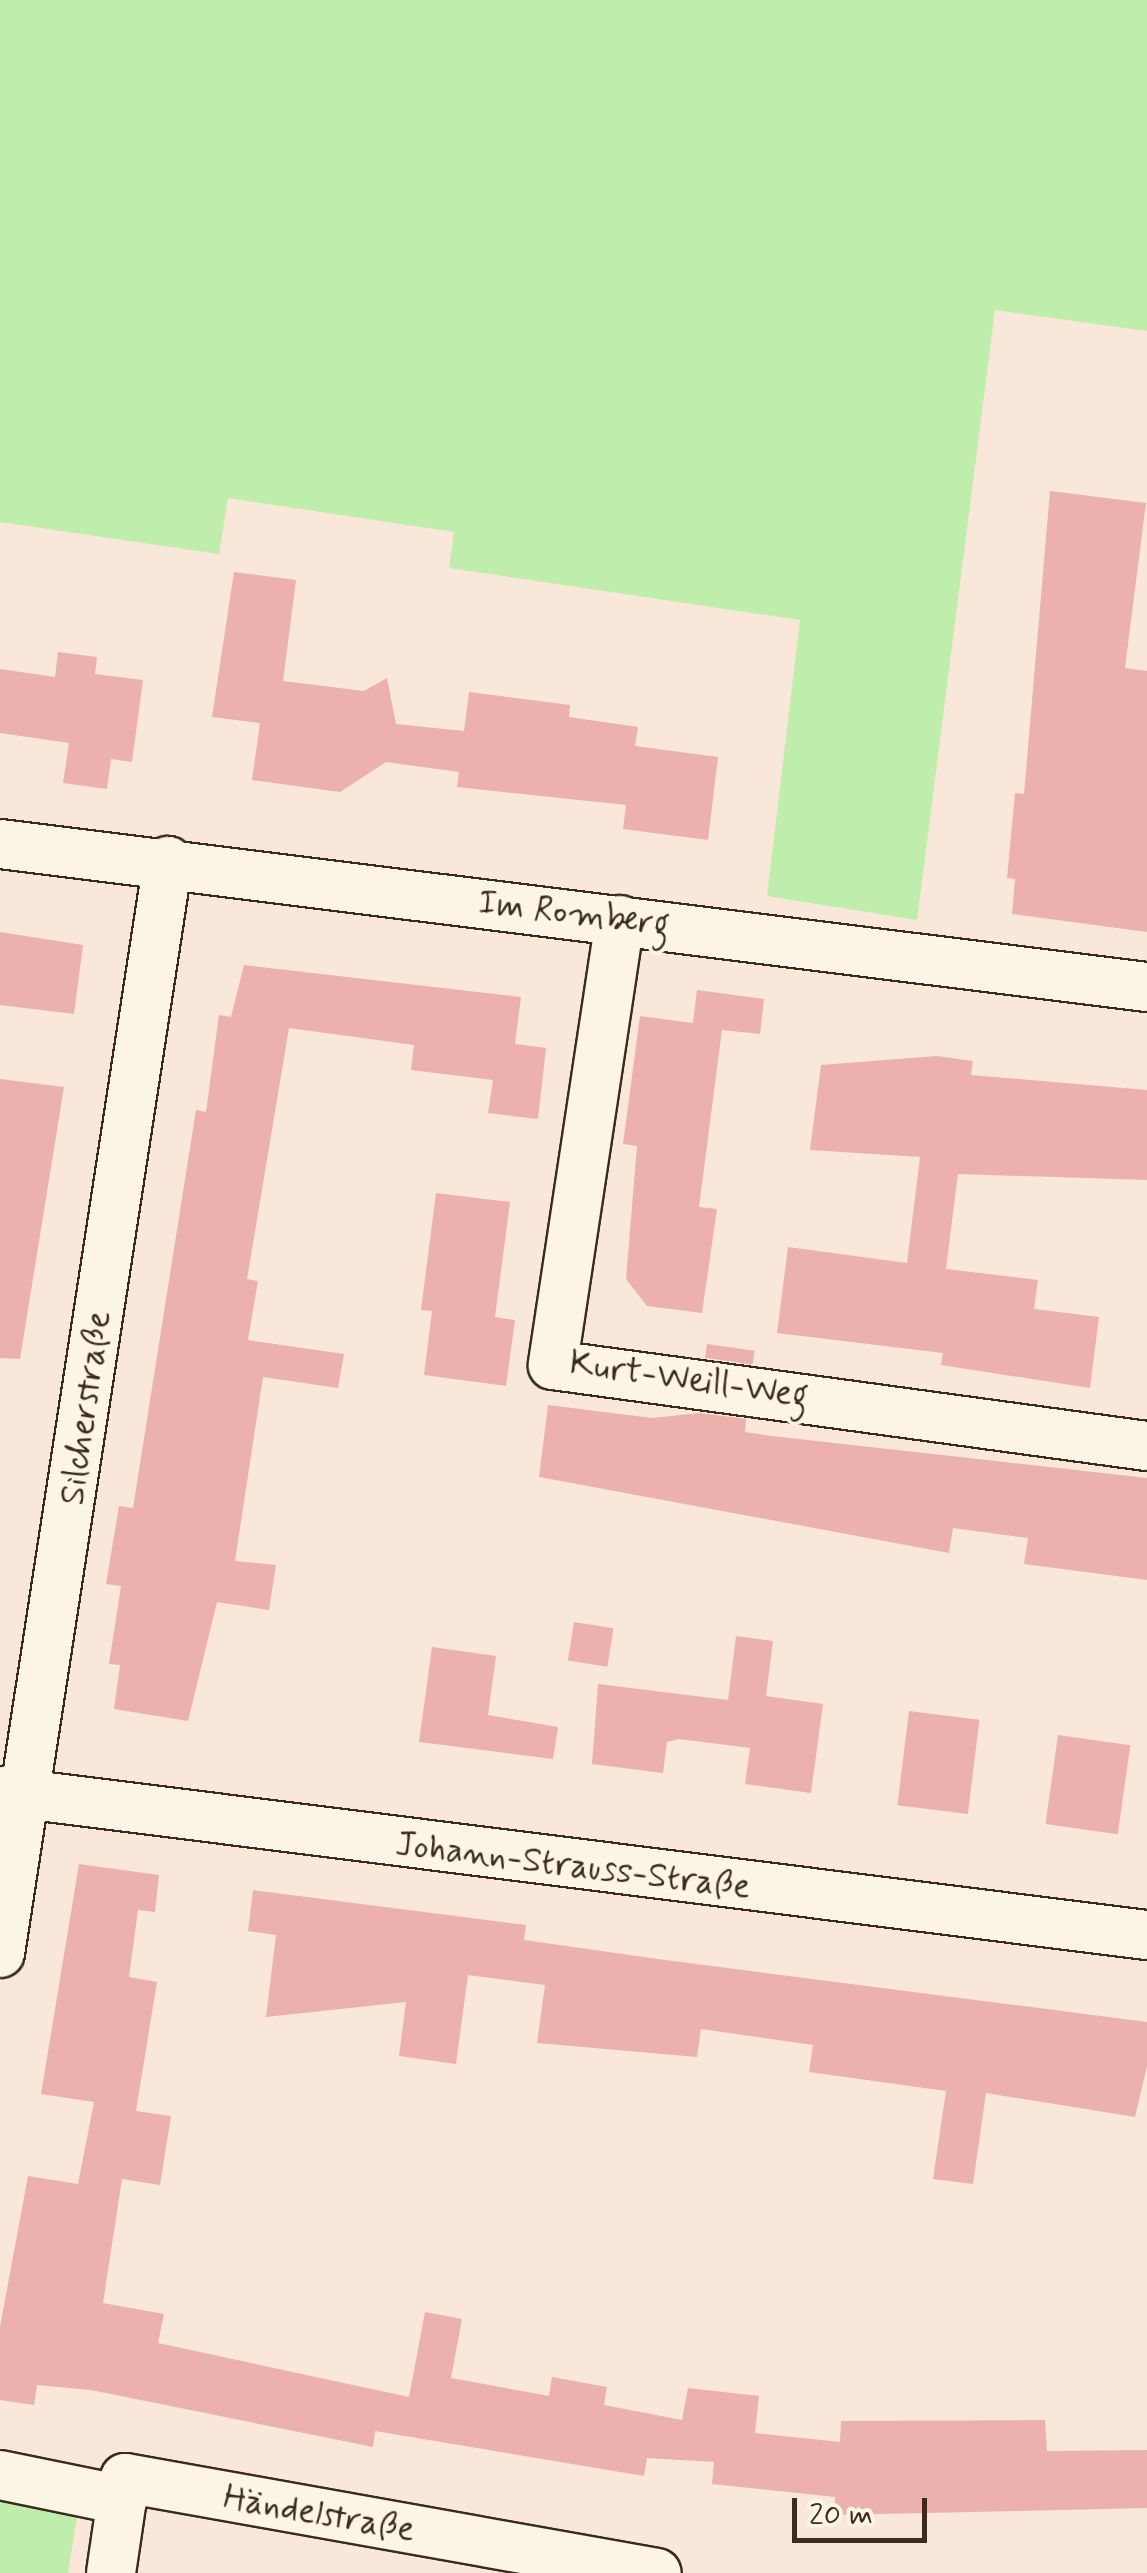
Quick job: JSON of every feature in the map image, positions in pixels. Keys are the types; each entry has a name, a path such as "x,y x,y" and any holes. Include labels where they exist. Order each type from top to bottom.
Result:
{"street":[{"name":"Im Romberg","path":"0,844 1147,987"},
{"name":"Silcherstraße","path":"0,1953 14,1792 168,862"},
{"name":"Kurt-Weill-Weg","path":"620,920 553,1365 1147,1446"},
{"name":"Johann-Strauss-Straße","path":"14,1792 1147,1935"},
{"path":"0,2475 122,2500 111,2573"},
{"name":"Händelstraße","path":"122,2500 125,2478 658,2573"}],"green space":[{"path":"0,0 1147,0 1147,331 995,310 917,920 767,896 800,620 449,568 454,532 228,498 219,554 0,522"},
{"path":"0,2496 78,2510 68,2573 0,2573"}],"building":[{"path":"1050,491 1146,503 1125,668 1147,671 1147,932 1012,914 1015,879 1007,878 1015,793 1024,794"},
{"path":"234,572 296,580 283,681 364,691 387,678 396,724 464,731 469,692 570,705 569,717 638,727 635,746 718,757 708,840 623,829 626,805 457,787 459,772 386,762 340,792 252,780 260,723 212,717"},
{"path":"58,652 97,657 95,674 143,680 132,762 111,759 107,789 63,783 69,743 0,733 0,669 55,677"},
{"path":"0,932 83,945 74,1014 0,1005"},
{"path":"244,965 521,997 515,1044 546,1048 538,1119 488,1113 493,1080 411,1070 414,1045 289,1028 247,1279 258,1281 248,1340 344,1354 338,1388 263,1377 235,1561 276,1565 269,1610 217,1602 188,1721 114,1709 120,1665 109,1664 121,1586 106,1584 119,1506 133,1508 196,1110 206,1112 219,1015 231,1017"},
{"path":"697,990 764,999 760,1034 722,1030 699,1207 717,1209 702,1313 647,1306 626,1279 637,1146 623,1144 640,1016 693,1023"},
{"path":"937,1056 973,1061 971,1075 1147,1090 1147,1180 958,1174 946,1269 1038,1280 1034,1309 1099,1317 1090,1388 941,1365 943,1353 777,1333 788,1247 907,1263 920,1157 810,1150 821,1065"},
{"path":"0,1079 64,1087 20,1359 0,1358"},
{"path":"436,1193 510,1202 495,1317 515,1320 506,1386 424,1375 432,1311 421,1310"},
{"path":"707,1344 755,1351 753,1365 705,1358"},
{"path":"548,1405 652,1418 700,1413 746,1419 745,1432 772,1436 1147,1478 1147,1580 1024,1564 1028,1538 953,1528 949,1553 539,1477"},
{"path":"574,1622 614,1628 607,1667 568,1661"},
{"path":"736,1636 773,1641 766,1696 823,1704 811,1793 745,1784 750,1748 679,1739 667,1742 663,1773 592,1764 598,1684 728,1700"},
{"path":"432,1647 496,1656 488,1715 558,1727 553,1759 419,1742"},
{"path":"909,1711 979,1720 968,1814 897,1805"},
{"path":"1058,1735 1130,1745 1118,1834 1045,1824"},
{"path":"79,1864 159,1875 155,1912 138,1910 129,1977 157,1982 136,2111 171,2116 160,2185 122,2179 103,2303 164,2314 158,2343 409,2397 425,2312 462,2319 451,2378 549,2396 552,2377 607,2387 604,2405 682,2420 688,2388 759,2396 755,2433 840,2442 841,2421 1045,2420 1047,2451 1147,2450 1147,2508 834,2515 835,2497 712,2484 714,2462 647,2458 644,2476 375,2431 373,2447 91,2390 37,2385 34,2405 0,2400 0,2327 28,2176 78,2184 94,2102 41,2094"},
{"path":"253,1890 526,1925 524,1940 1147,2022 1147,2066 1135,2117 986,2093 973,2184 933,2179 946,2091 809,2072 813,2045 701,2029 697,2057 537,2043 545,1985 468,1975 456,2064 399,2056 406,2002 266,2017 276,1935 248,1931"}]}
